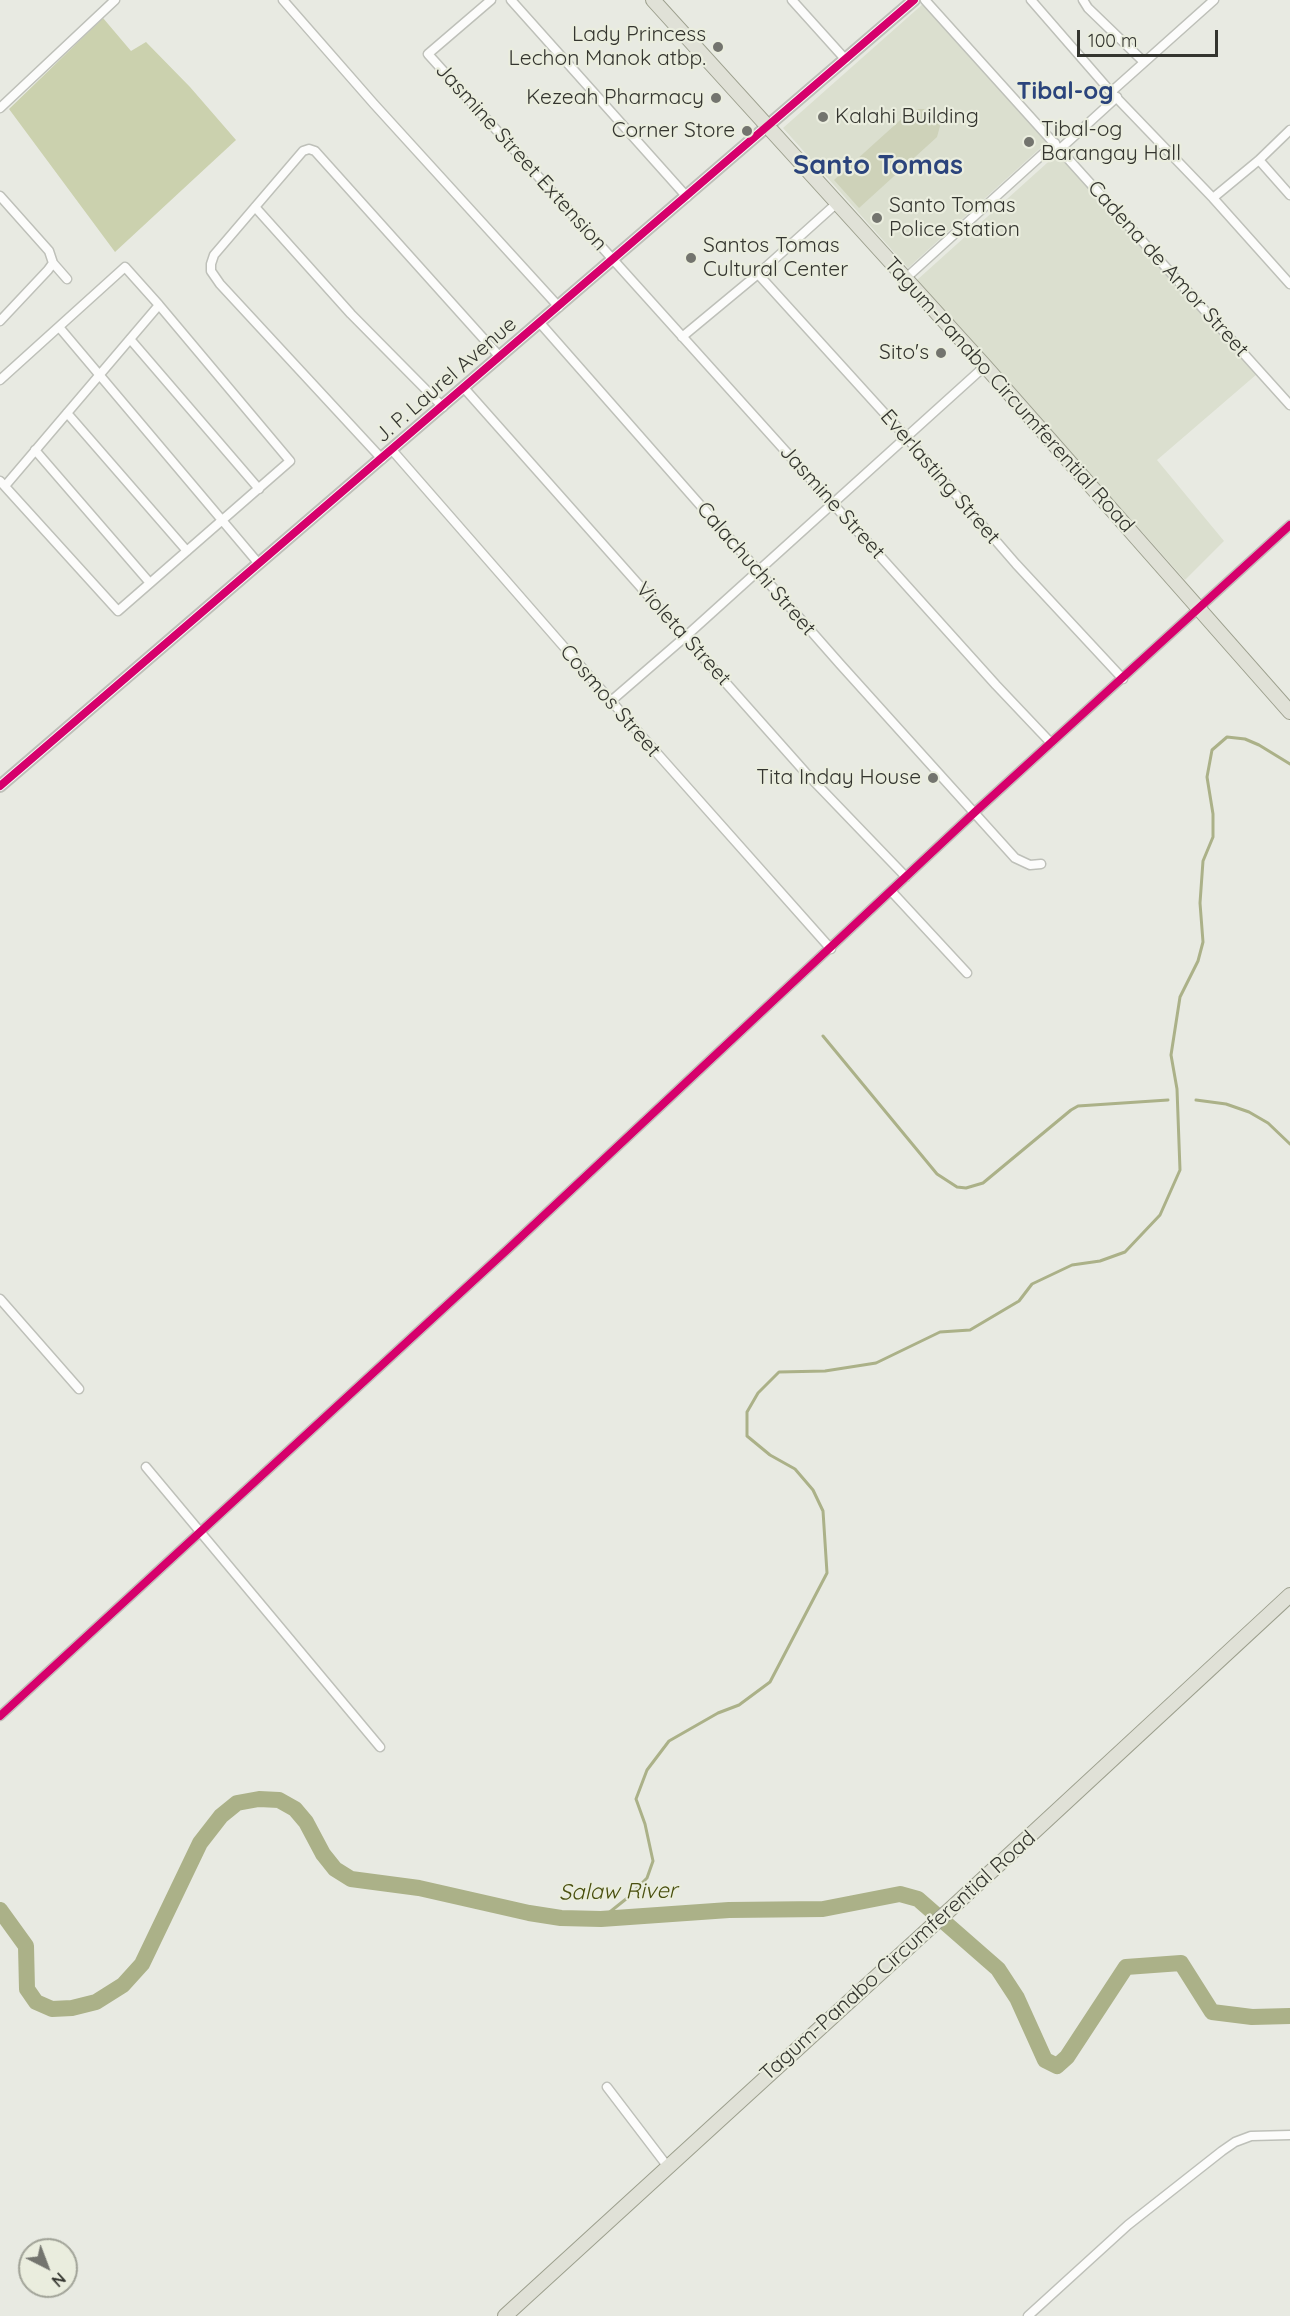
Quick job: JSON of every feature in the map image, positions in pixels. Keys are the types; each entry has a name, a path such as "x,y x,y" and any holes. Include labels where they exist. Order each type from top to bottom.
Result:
{"main road":[{"name":"Tagum-Panabo Circumferential Road","path":"653,0 985,366 1290,712"},
{"name":"Tagum-Panabo Circumferential Road","path":"505,2316 923,1935 1290,1595"}],"street":[{"path":"0,108 115,0"},
{"path":"282,0 559,307"},
{"name":"Jasmine Street Extension","path":"490,0 428,54 614,260"},
{"path":"511,0 687,197"},
{"path":"792,0 846,60"},
{"name":"J. P. Laurel Avenue","path":"0,786 914,0"},
{"name":"Cadena de Amor Street","path":"925,0 1290,405"},
{"path":"1031,0 1114,95 1213,198 1290,284"},
{"path":"1083,0 1088,8 1144,62"},
{"path":"906,278 1114,95 1144,62 1214,0"},
{"path":"1213,198 1259,160 1290,130"},
{"path":"382,459 220,284 211,271 210,264 214,255 303,151 312,149 500,357"},
{"path":"1259,160 1290,195"},
{"path":"0,196 49,251 52,263 67,279"},
{"path":"682,337 758,274 837,203"},
{"path":"255,207 351,314 442,406"},
{"name":"Jasmine Street","path":"614,260 831,503 1051,743"},
{"path":"0,321 52,263"},
{"path":"0,380 125,267 159,305 290,461 118,612 2,483 35,450 159,305"},
{"name":"Everlasting Street","path":"758,274 906,437 1016,564 1123,679"},
{"name":"Calachuchi Street","path":"540,323 840,664 1015,858 1030,865 1041,864"},
{"path":"59,327 259,564"},
{"path":"130,339 259,489"},
{"path":"611,701 985,366"},
{"name":"Violeta Street","path":"464,388 805,772 906,877"},
{"path":"67,413 187,551"},
{"path":"35,450 150,583"},
{"name":"Cosmos Street","path":"392,450 831,949"},
{"path":"0,1716 831,949 975,813 1290,525"},
{"path":"892,892 967,973"},
{"path":"0,1299 79,1389"},
{"path":"146,1467 380,1747"},
{"path":"607,2087 668,2167"},
{"path":"1028,2316 1128,2225 1235,2142 1251,2136 1290,2135"}],"shaded area":[{"path":"924,3 1047,142 908,268 783,128"},
{"path":"918,109 934,114 940,126 937,137 859,208 834,180 907,114"},
{"path":"1057,154 1257,374 1157,460 1224,541 1185,580 917,280"}],"green space":[{"path":"103,18 131,51 146,42 190,87 236,140 115,252 9,109"}],"waterway":[{"path":"601,1919 647,1878 653,1861 645,1824 636,1799 647,1770 669,1741 718,1713 739,1705 770,1682 827,1573 823,1511 813,1490 795,1469 770,1455 747,1436 747,1412 758,1393 779,1372 825,1371 876,1363 940,1332 970,1330 1019,1301 1032,1284 1072,1265 1100,1261 1125,1252 1160,1215 1180,1170 1177,1089 1171,1055 1180,997 1198,961 1203,942 1200,903 1203,861 1213,837 1213,814 1207,777 1212,750 1227,737 1245,739 1290,764"},
{"path":"823,1036 937,1174 957,1187 966,1188 983,1183 1078,1106 1168,1100"},
{"path":"1196,1100 1226,1104 1249,1112 1268,1123 1290,1144"},
{"name":"Salaw River","path":"0,1910 26,1946 27,1989 36,2002 52,2009 72,2008 96,2002 123,1985 142,1964 200,1843 221,1816 237,1803 259,1799 279,1800 295,1809 306,1822 323,1854 335,1869 351,1879 419,1888 561,1918 601,1919 729,1910 823,1909 900,1894 918,1899 998,1969 1017,1998 1045,2060 1057,2066 1067,2057 1126,1967 1181,1963 1212,2012 1252,2017 1290,2016"}],"cycle path":[{"path":"0,786 914,0"},
{"path":"0,1716 508,1249 975,812 1290,525"}],"place":[{"name":"Lady Princess Lechon Manok atbp.","path":"718,47"},
{"name":"Kezeah Pharmacy","path":"716,98"},
{"name":"Kalahi Building","path":"823,117"},
{"name":"Corner Store","path":"747,131"},
{"name":"Tibal-og Barangay Hall","path":"1029,142"},
{"name":"Santo Tomas Police Station","path":"877,218"},
{"name":"Santos Tomas Cultural Center","path":"691,258"},
{"name":"Sito's","path":"941,353"},
{"name":"Tita Inday House","path":"933,778"}],"district":[{"name":"Tibal-og","path":"1065,92"},
{"name":"Santo Tomas","path":"878,166"}]}
